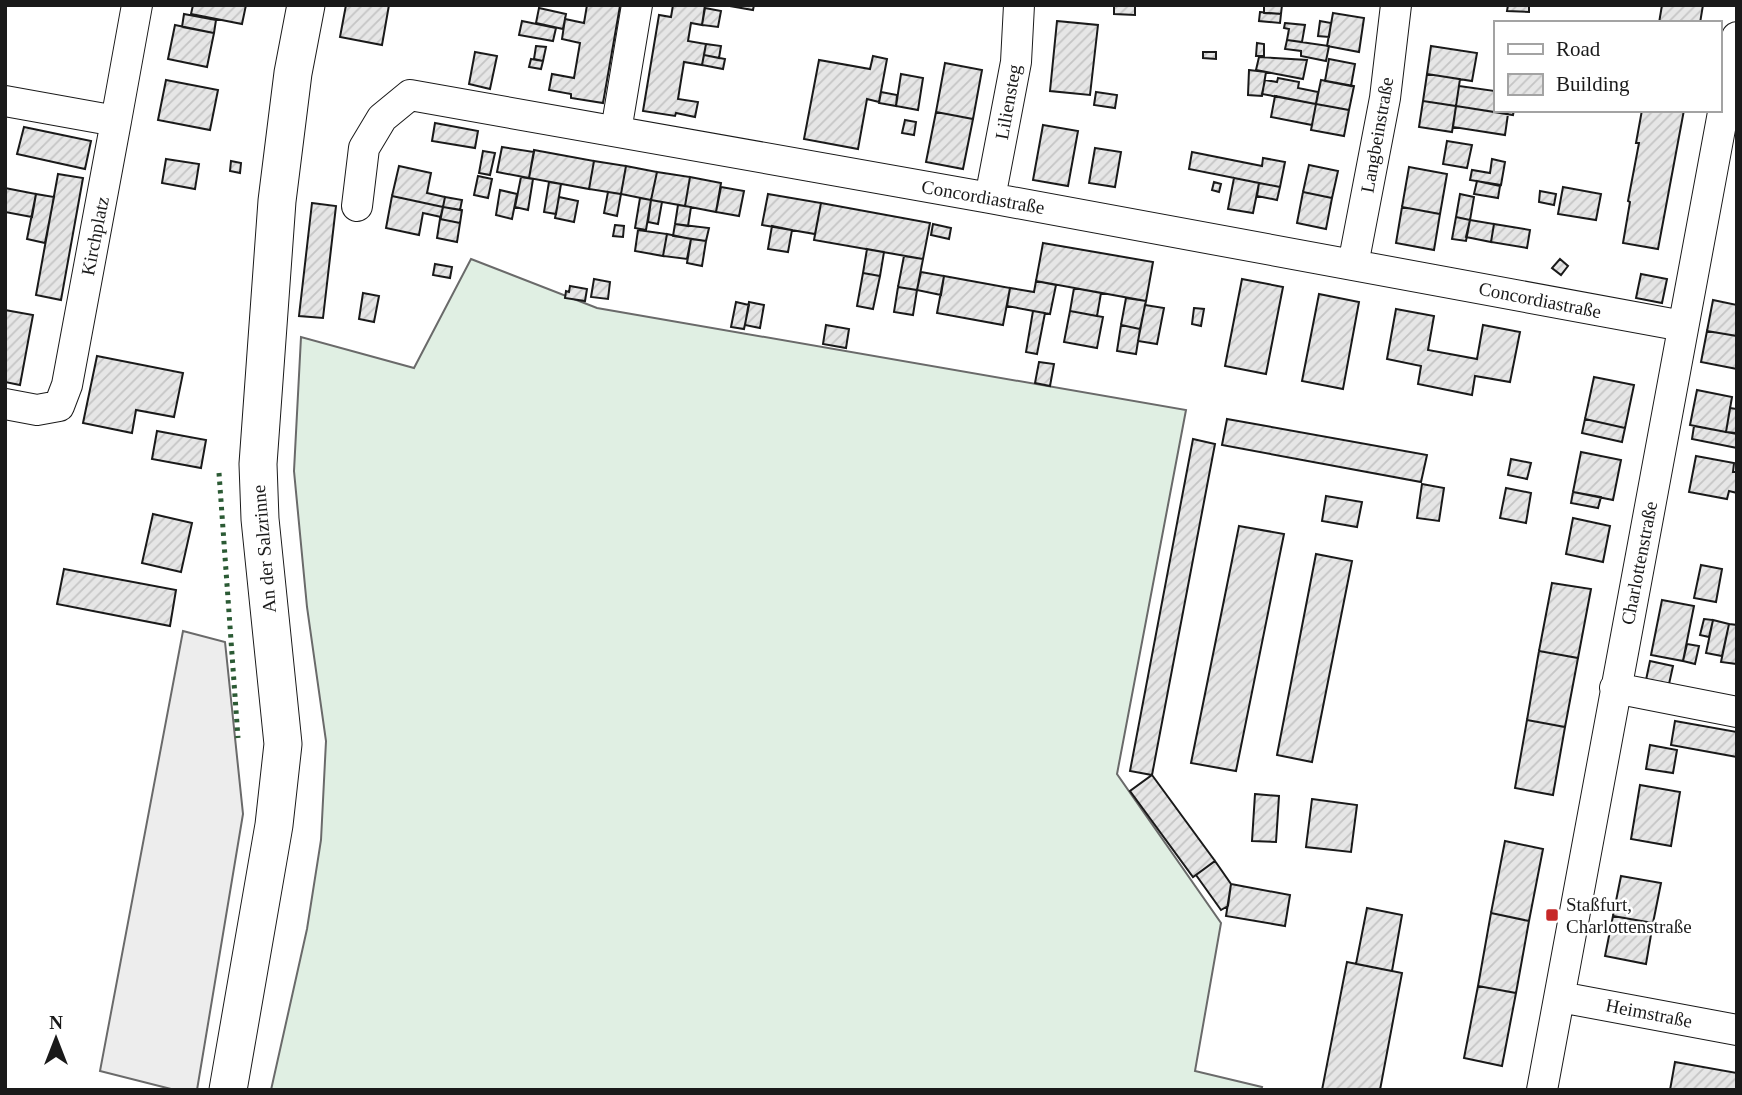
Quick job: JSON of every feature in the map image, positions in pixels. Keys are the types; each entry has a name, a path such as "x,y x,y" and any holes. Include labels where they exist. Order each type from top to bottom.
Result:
{"main road":[{"name":"An der Salzrinne","path":"228,1090 274,825 282,744 260,519 258,464 277,201 293,73 306,5"}],"street":[{"path":"5,101 116,121 137,5"},
{"path":"616,131 637,5"},
{"name":"Liliensteg","path":"990,198 1016,62 1019,5"},
{"name":"Langbeinstraße","path":"1353,265 1385,98 1396,5"},
{"name":"Charlottenstraße","path":"1542,1090 1737,37"},
{"name":"Concordiastraße","path":"357,206 364,148 382,118 410,95 990,198 1683,326"},
{"name":"Kirchplatz","path":"5,404 37,410 59,406 67,385 116,121"},
{"path":"1615,688 1737,712"},
{"name":"Heimstraße","path":"1560,997 1737,1030"}],"green space":[{"path":"471,259 597,308 1186,410 1117,774 1221,923 1195,1071 1262,1087 1261,1090 271,1090 307,929 321,840 326,741 307,607 294,471 301,337 414,368"}],"shaded area":[{"path":"183,631 225,642 243,814 197,1090 175,1090 100,1071"}],"building":[{"path":"193,5 246,5 242,24 191,14"},
{"path":"346,5 389,5 382,45 340,37"},
{"path":"587,5 620,6 603,103 571,98 571,94 549,90 552,74 574,78 580,43 562,39 565,19 584,23"},
{"path":"673,5 705,5 702,25 691,23 688,41 706,44 702,65 684,62 678,99 698,102 695,117 643,111 659,15 671,17"},
{"path":"724,5 754,5 753,10"},
{"path":"1114,5 1135,5 1135,15 1114,14"},
{"path":"1264,5 1282,5 1281,14 1264,13"},
{"path":"1508,5 1529,5 1529,12 1507,11"},
{"path":"1662,5 1703,5 1700,21 1659,21"},
{"path":"539,8 566,14 563,29 536,23"},
{"path":"705,8 721,11 718,27 702,25"},
{"path":"1260,12 1281,14 1280,23 1259,21"},
{"path":"1333,13 1364,18 1359,52 1327,46"},
{"path":"184,14 216,20 214,33 182,27"},
{"path":"522,21 556,28 553,41 519,35"},
{"path":"1057,21 1098,25 1090,95 1050,91"},
{"path":"1320,21 1331,23 1329,37 1318,36"},
{"path":"1285,23 1305,25 1302,42 1287,40 1289,29 1284,28"},
{"path":"175,25 214,33 207,67 168,59"},
{"path":"1287,40 1329,46 1326,61 1301,56 1301,51 1285,49"},
{"path":"1257,43 1264,44 1264,56 1256,56"},
{"path":"706,44 721,46 719,58 704,55"},
{"path":"536,46 546,47 543,61 534,59"},
{"path":"1431,46 1477,53 1472,81 1427,74"},
{"path":"475,52 497,56 490,89 469,84"},
{"path":"1203,52 1216,52 1216,59 1203,58"},
{"path":"704,55 725,59 723,69 702,65"},
{"path":"873,56 887,59 879,102 867,99 858,149 804,139 819,60 870,69"},
{"path":"1259,57 1307,60 1303,79 1256,70"},
{"path":"531,59 543,61 541,69 529,67"},
{"path":"1329,59 1355,64 1351,86 1325,81"},
{"path":"945,63 982,70 973,119 936,112"},
{"path":"1249,70 1266,72 1262,96 1248,95"},
{"path":"901,74 923,78 918,110 896,106"},
{"path":"1427,74 1460,79 1456,106 1423,101"},
{"path":"1278,78 1299,82 1298,88 1318,92 1316,104 1262,94 1265,80 1277,82"},
{"path":"166,80 218,90 210,130 158,120"},
{"path":"1321,80 1354,86 1349,110 1316,104"},
{"path":"1459,86 1494,91 1494,112 1456,106"},
{"path":"881,92 897,95 896,106 879,103"},
{"path":"1096,92 1117,95 1115,108 1094,105"},
{"path":"1275,96 1316,104 1312,125 1271,117"},
{"path":"1423,101 1456,106 1452,132 1419,127"},
{"path":"1316,104 1349,110 1344,136 1311,130"},
{"path":"1456,106 1508,114 1505,135 1453,127"},
{"path":"936,112 973,119 963,169 926,162"},
{"path":"1642,112 1684,112 1658,249 1623,243 1639,143 1636,143"},
{"path":"905,120 916,122 914,135 902,133"},
{"path":"435,123 478,131 475,148 432,141"},
{"path":"1043,125 1078,131 1068,186 1033,180"},
{"path":"24,127 91,141 85,169 17,154"},
{"path":"1447,141 1472,145 1467,168 1443,164"},
{"path":"502,147 534,152 529,178 497,172"},
{"path":"1095,148 1121,152 1115,187 1089,183"},
{"path":"534,150 594,161 589,189 529,178"},
{"path":"483,151 495,153 490,175 479,173"},
{"path":"1192,152 1262,166 1263,158 1285,162 1280,187 1189,169"},
{"path":"166,159 199,164 195,189 162,183"},
{"path":"1492,159 1505,162 1501,185 1470,180 1472,170 1490,173"},
{"path":"231,161 241,163 240,173 230,171"},
{"path":"594,161 626,166 621,194 589,189"},
{"path":"1309,165 1338,171 1332,198 1303,192"},
{"path":"399,166 431,173 427,193 445,197 443,207 392,196"},
{"path":"626,166 657,172 651,200 621,194"},
{"path":"1409,167 1447,174 1440,214 1402,207"},
{"path":"657,172 690,177 685,206 651,200"},
{"path":"58,174 83,178 61,300 36,295"},
{"path":"478,176 492,179 488,198 474,195"},
{"path":"521,177 533,179 528,210 515,207"},
{"path":"690,177 721,183 716,212 685,206"},
{"path":"1234,178 1259,183 1253,213 1228,209"},
{"path":"1477,181 1500,186 1498,198 1474,194"},
{"path":"549,182 561,184 556,214 544,212"},
{"path":"1214,182 1221,184 1219,192 1212,190"},
{"path":"1259,183 1280,187 1277,200 1257,196"},
{"path":"721,187 744,191 739,216 716,212"},
{"path":"1563,187 1601,194 1596,220 1558,214"},
{"path":"5,188 36,194 32,217 5,212"},
{"path":"500,190 517,194 512,219 496,215"},
{"path":"1540,191 1556,194 1554,205 1539,202"},
{"path":"608,192 621,194 617,216 604,213"},
{"path":"1303,192 1332,198 1326,229 1297,223"},
{"path":"36,194 54,197 45,243 27,239"},
{"path":"768,194 821,203 815,234 762,225"},
{"path":"1460,194 1474,197 1470,220 1456,217"},
{"path":"392,196 443,207 441,217 423,213 419,235 386,228"},
{"path":"445,197 462,200 460,210 443,207"},
{"path":"559,197 578,201 574,222 555,218"},
{"path":"640,198 651,200 646,230 635,228"},
{"path":"651,200 662,202 658,224 648,222"},
{"path":"312,203 336,206 323,318 299,316"},
{"path":"821,203 930,223 923,259 814,240"},
{"path":"678,205 691,207 688,226 675,224"},
{"path":"443,207 462,210 460,223 440,219"},
{"path":"1402,207 1440,214 1434,250 1396,243"},
{"path":"1456,217 1470,220 1466,241 1452,239"},
{"path":"440,219 460,223 457,242 437,238"},
{"path":"1470,220 1494,224 1491,242 1466,237"},
{"path":"675,224 709,228 706,241 673,236"},
{"path":"933,224 951,228 949,239 931,235"},
{"path":"1494,224 1530,230 1527,248 1491,242"},
{"path":"615,225 624,226 623,237 613,236"},
{"path":"772,226 792,230 788,252 768,249"},
{"path":"638,230 667,234 663,256 635,251"},
{"path":"667,234 691,239 687,259 663,256"},
{"path":"691,239 706,241 702,266 687,263"},
{"path":"1043,243 1153,262 1146,301 1036,281"},
{"path":"867,249 884,252 880,276 863,273"},
{"path":"904,256 923,259 917,290 898,287"},
{"path":"1560,259 1568,266 1561,275 1552,268"},
{"path":"435,264 452,267 450,278 433,275"},
{"path":"921,272 944,276 941,295 917,290"},
{"path":"863,273 880,276 873,309 857,306"},
{"path":"1641,274 1667,279 1662,303 1636,298"},
{"path":"944,276 1010,288 1003,325 937,313"},
{"path":"594,279 610,282 608,299 591,297"},
{"path":"1242,279 1283,287 1266,374 1225,366"},
{"path":"1036,281 1056,285 1050,314 1007,306 1010,288 1034,292"},
{"path":"570,286 587,289 585,301 565,298"},
{"path":"898,287 917,290 913,315 894,312"},
{"path":"1074,288 1101,293 1097,316 1070,311"},
{"path":"363,293 379,296 374,322 359,319"},
{"path":"1319,294 1359,302 1343,389 1302,381"},
{"path":"1126,298 1146,301 1140,329 1121,325"},
{"path":"1713,300 1737,305 1737,336 1707,331"},
{"path":"736,302 749,305 744,329 731,327"},
{"path":"749,302 764,305 760,328 745,325"},
{"path":"1145,305 1164,308 1157,344 1138,341"},
{"path":"1194,308 1204,309 1201,326 1192,324"},
{"path":"1396,309 1434,316 1428,350 1477,359 1483,325 1520,332 1510,382 1475,376 1472,395 1418,384 1421,366 1387,359"},
{"path":"5,310 33,315 20,385 5,382"},
{"path":"1033,311 1045,313 1037,354 1026,352"},
{"path":"1070,311 1103,317 1097,348 1064,342"},
{"path":"826,325 849,329 846,348 823,344"},
{"path":"1121,325 1140,329 1136,354 1117,351"},
{"path":"1707,331 1737,336 1737,369 1701,362"},
{"path":"97,356 183,373 174,417 136,410 132,433 83,423"},
{"path":"1039,362 1054,364 1050,386 1035,383"},
{"path":"1594,377 1634,385 1625,428 1585,419"},
{"path":"1697,390 1732,397 1726,432 1690,425"},
{"path":"1730,408 1737,409 1736,433 1726,432"},
{"path":"1227,419 1427,455 1421,482 1222,445"},
{"path":"1585,419 1625,428 1622,442 1582,433"},
{"path":"1694,426 1737,434 1737,448 1692,439"},
{"path":"157,431 206,440 201,468 152,459"},
{"path":"1193,439 1215,444 1152,775 1130,771"},
{"path":"1581,452 1621,460 1613,500 1573,492"},
{"path":"1696,456 1734,463 1737,493 1729,491 1727,499 1689,492"},
{"path":"1511,459 1531,463 1527,479 1508,475"},
{"path":"1422,484 1444,488 1439,521 1417,518"},
{"path":"1506,488 1531,493 1526,523 1500,518"},
{"path":"1573,492 1601,497 1598,508 1571,503"},
{"path":"1326,496 1362,502 1357,527 1322,521"},
{"path":"153,514 192,523 181,572 142,563"},
{"path":"1573,518 1610,526 1603,562 1566,554"},
{"path":"1239,526 1284,534 1236,771 1191,763"},
{"path":"1316,554 1352,561 1312,762 1277,755"},
{"path":"1701,565 1722,569 1716,602 1694,598"},
{"path":"64,569 176,590 170,626 57,604"},
{"path":"1552,583 1591,589 1578,658 1539,651"},
{"path":"1662,600 1694,606 1683,661 1651,655"},
{"path":"1704,619 1713,620 1709,637 1700,635"},
{"path":"1713,620 1729,624 1722,656 1706,653"},
{"path":"1729,624 1737,625 1737,664 1721,662"},
{"path":"1687,644 1699,646 1695,664 1683,661"},
{"path":"1539,651 1578,658 1565,727 1527,720"},
{"path":"1650,661 1673,666 1669,684 1646,680"},
{"path":"1527,720 1565,727 1553,795 1515,788"},
{"path":"1675,721 1737,732 1737,757 1671,745"},
{"path":"1650,745 1677,750 1673,773 1646,769"},
{"path":"1152,775 1215,861 1193,877 1130,791"},
{"path":"1640,785 1680,792 1671,846 1631,839"},
{"path":"1255,794 1279,796 1276,842 1252,841"},
{"path":"1312,799 1357,805 1351,852 1306,847"},
{"path":"1505,841 1543,849 1529,921 1491,913"},
{"path":"1215,861 1231,884 1228,906 1221,910 1196,875"},
{"path":"1621,876 1661,883 1653,923 1613,916"},
{"path":"1231,884 1290,895 1285,926 1226,916"},
{"path":"1367,908 1402,915 1392,971 1356,964"},
{"path":"1491,913 1529,921 1516,993 1478,986"},
{"path":"1613,916 1653,923 1646,964 1605,956"},
{"path":"1347,962 1402,973 1380,1090 1322,1090"},
{"path":"1478,986 1516,993 1502,1066 1464,1058"},
{"path":"1675,1062 1737,1073 1737,1090 1670,1090"}],"hedge":[{"path":"219,473 238,738"}],"place":[{"name":"Staßfurt, Charlottenstraße","path":"1552,915"}]}
